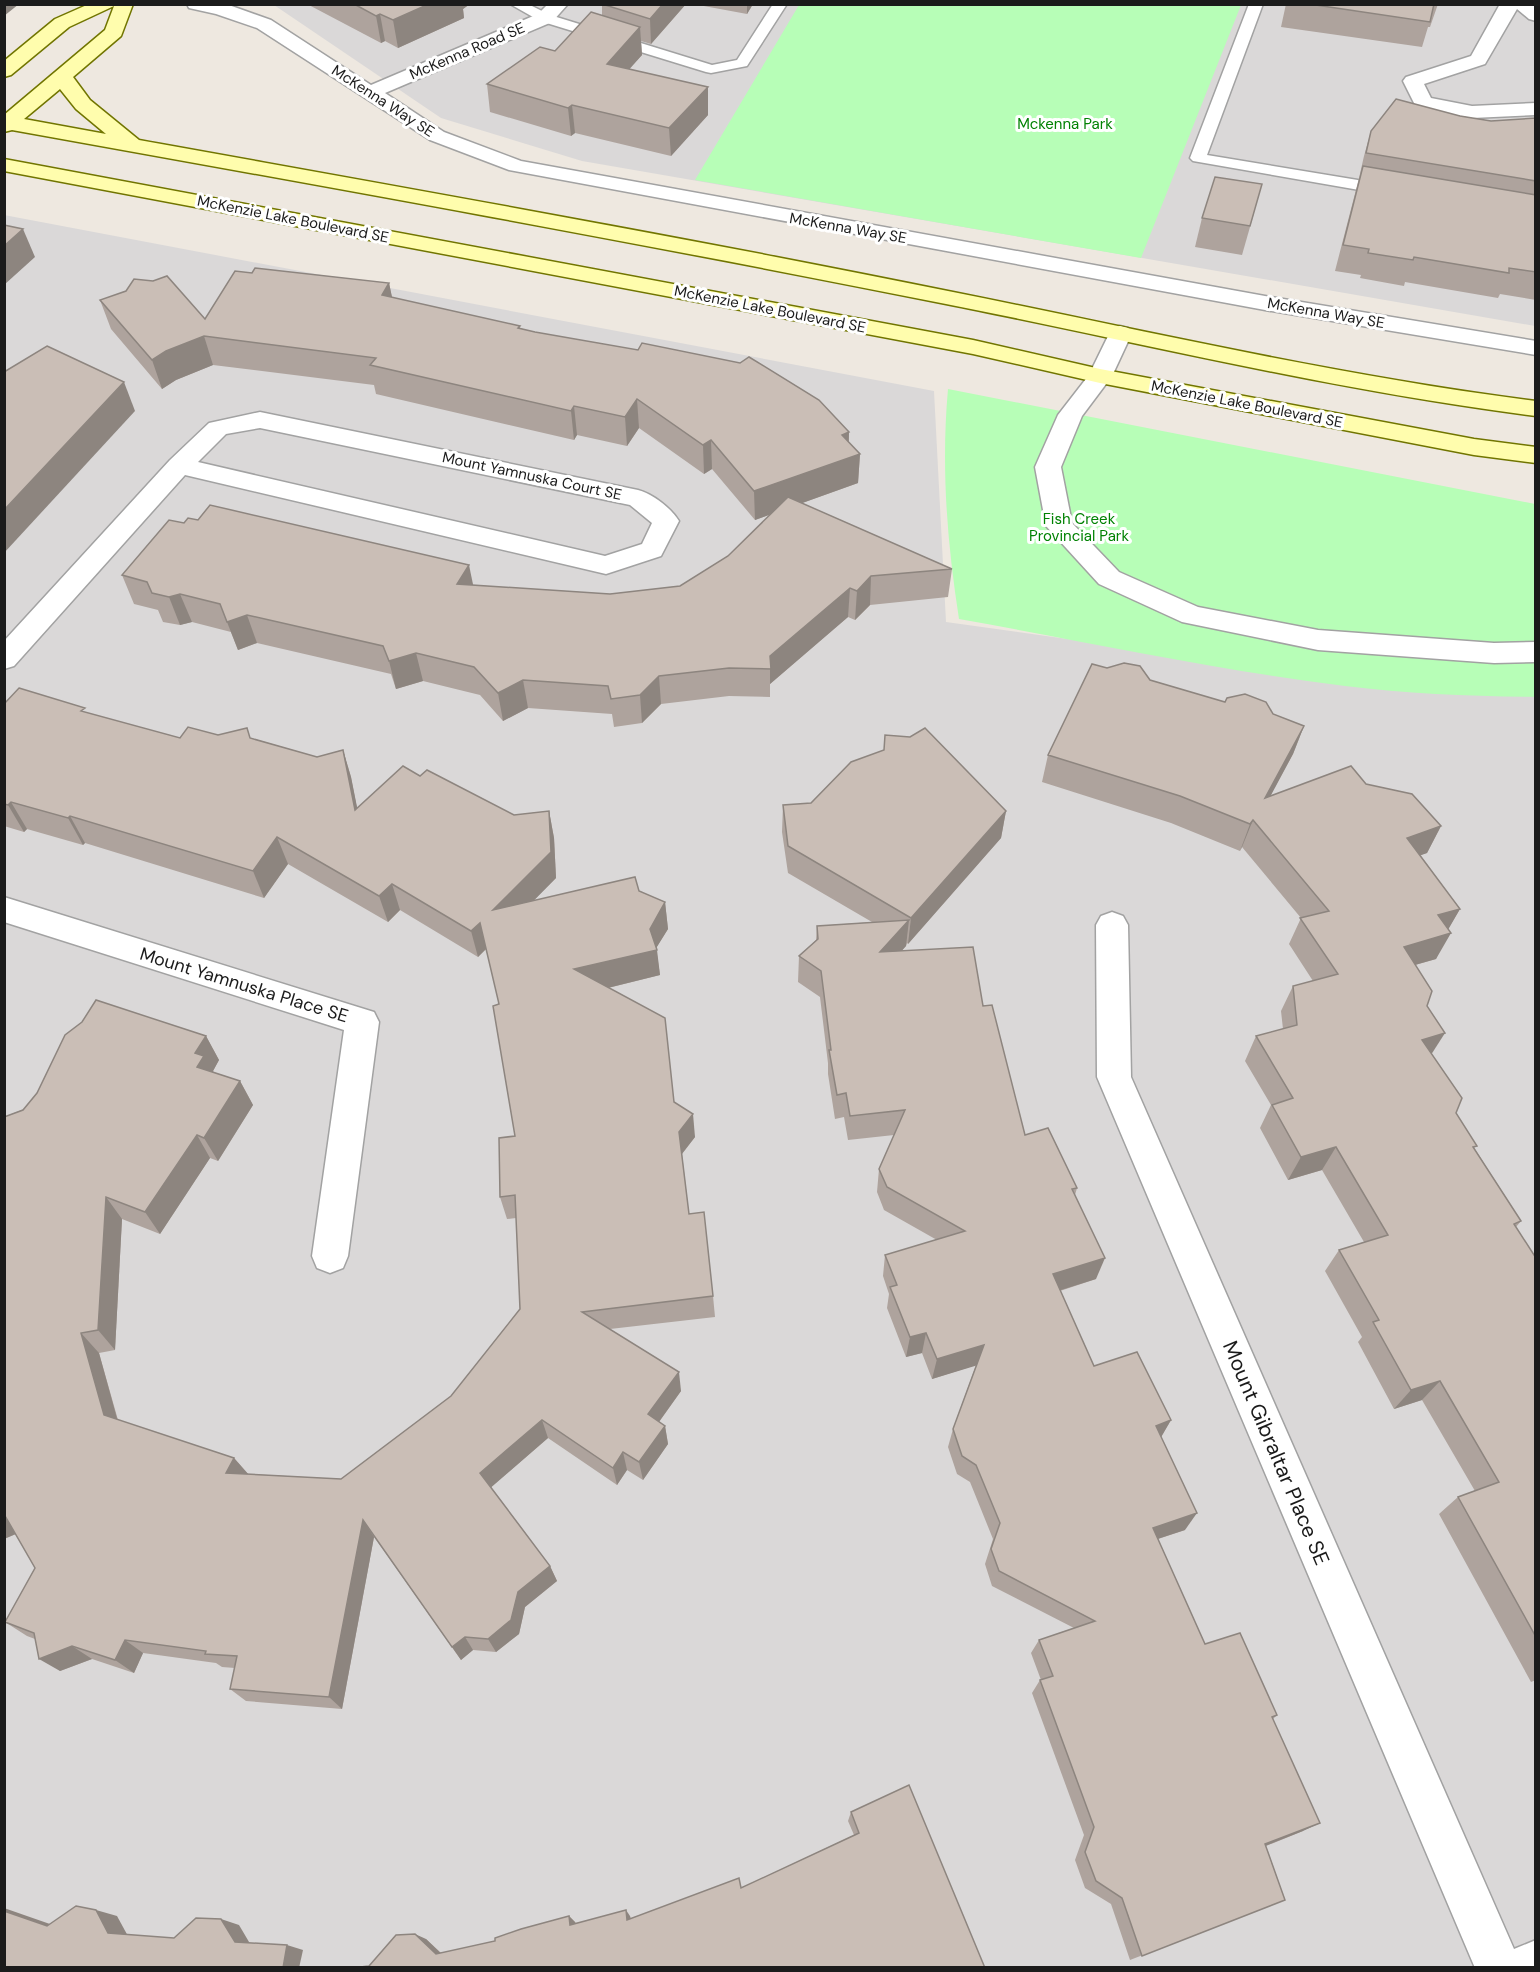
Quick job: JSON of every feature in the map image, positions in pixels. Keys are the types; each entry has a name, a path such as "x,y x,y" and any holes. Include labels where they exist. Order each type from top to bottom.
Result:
{"main road":[{"path":"7,67 62,23 106,4"},
{"path":"6,123 114,32 124,4"},
{"path":"62,76 70,91 93,116 136,146"},
{"path":"6,123 928,294 1463,401 1536,410"},
{"name":"McKenzie Lake Boulevard SE","path":"4,165 961,345 1100,376 1474,447 1536,455"}],"street":[{"name":"McKenna Way SE","path":"196,4 221,9 264,24 437,136 516,166 1264,303 1536,348"},
{"path":"1510,4 1478,60 1413,81 1423,103 1472,112 1536,109"},
{"path":"1522,4 1536,15"},
{"name":"McKenna Road SE","path":"371,92 552,11"},
{"path":"1120,333 1100,376 1070,415 1048,467 1059,526 1108,578 1192,615 1317,640 1494,653 1536,652"},
{"name":"Mount Yamnuska Court SE","path":"4,659 179,466 218,428 260,420 638,498 666,521 652,550 606,565 179,466"},
{"name":"Mount Yamnuska Place SE","path":"4,909 362,1022 330,1256"},
{"name":"Mount Gibraltar Place SE","path":"1112,926 1114,1077 1499,1968"},
{"path":"1525,1968 1536,1963"}],"lane":[{"path":"516,4 552,11 711,69 742,63 780,4"},
{"path":"1256,4 1198,158 1408,194"}],"shaded area":[{"path":"274,5 1535,5 1535,326 582,161 441,118"},
{"path":"4,215 934,391 946,622 1402,686 1535,687 1535,1967 5,1967"}],"green space":[{"name":"Mckenna Park","path":"799,5 1241,5 1141,258 695,180"},
{"name":"Fish Creek Provincial Park","path":"948,389 1535,504 1535,697 1369,689 1200,664 959,619 946,504 945,447"}],"building":[{"path":"354,4 429,4 393,20 380,14 376,16"},
{"path":"602,4 663,4 650,19"},
{"path":"1309,4 1434,4 1430,22"},
{"path":"591,12 640,27 607,64 708,87 669,128 572,105 568,108 487,84 540,47 555,51"},
{"path":"1396,99 1460,116 1491,121 1536,118 1536,181 1366,153 1371,131"},
{"path":"1363,166 1536,195 1536,272 1509,268 1509,273 1414,257 1413,260 1368,253 1369,249 1343,245"},
{"path":"1215,177 1262,184 1250,226 1202,218"},
{"path":"4,225 23,229 4,246"},
{"path":"255,268 389,283 382,295 520,326 518,328 535,332 638,350 642,343 740,363 749,357 819,400 849,432 842,435 860,454 754,491 711,440 703,445 637,399 625,417 574,406 571,411 370,365 376,358 204,336 166,351 152,360 100,300 126,291 134,279 153,281 167,276 205,319 235,271 252,273"},
{"path":"47,346 124,382 4,510 4,372"},
{"path":"788,497 952,569 871,576 857,591 850,588 770,656 771,669 729,668 659,676 640,695 611,699 608,686 523,680 498,693 474,667 416,653 389,661 383,646 247,615 227,622 220,604 180,594 169,597 152,593 147,582 122,575 169,520 184,523 188,518 198,520 210,505 469,565 457,584 610,594 680,586 728,556"},
{"path":"1124,663 1140,666 1150,680 1225,702 1227,698 1245,694 1266,702 1273,714 1304,726 1265,798 1351,766 1366,784 1412,794 1441,826 1407,838 1460,909 1438,915 1451,933 1404,947 1432,991 1427,1006 1445,1033 1422,1040 1462,1098 1456,1113 1477,1146 1473,1147 1521,1221 1514,1224 1536,1258 1536,1637 1458,1497 1499,1482 1440,1381 1411,1390 1373,1322 1379,1320 1339,1250 1388,1235 1336,1147 1301,1157 1272,1105 1293,1098 1256,1036 1297,1025 1293,986 1338,974 1300,918 1329,911 1253,820 1250,824 1180,796 1048,755 1092,664 1107,668"},
{"path":"19,688 85,708 81,711 180,738 188,727 218,735 247,728 250,738 317,757 343,750 355,810 403,766 420,776 427,770 514,815 549,811 551,852 493,910 635,877 639,891 665,902 650,929 657,950 574,969 665,1018 674,1102 693,1114 679,1132 689,1214 704,1212 713,1296 582,1312 679,1372 648,1414 665,1426 639,1462 623,1452 613,1468 542,1420 480,1473 550,1566 518,1592 511,1620 488,1639 465,1637 452,1647 363,1520 329,1697 230,1689 237,1656 205,1654 206,1651 125,1640 115,1660 72,1646 39,1659 34,1633 5,1622 35,1568 4,1514 4,1117 23,1110 37,1093 65,1035 82,1022 96,1000 206,1036 195,1053 204,1056 197,1067 240,1081 204,1138 197,1135 145,1212 106,1197 98,1330 81,1333 104,1415 234,1458 226,1473 341,1479 451,1396 520,1309 515,1195 500,1197 499,1138 515,1136 493,1006 499,1004 480,923 471,931 392,884 379,896 277,837 253,871 70,816 68,818 11,802 8,805 4,804 4,704"},
{"path":"925,728 1006,811 911,918 788,846 783,805 811,803 851,762 884,750 885,735 910,737"},
{"path":"909,920 880,952 973,947 983,1006 992,1005 1025,1135 1048,1128 1077,1188 1072,1189 1105,1258 1053,1274 1094,1366 1137,1352 1171,1420 1156,1426 1197,1513 1153,1528 1205,1644 1240,1633 1277,1715 1272,1717 1320,1823 1265,1844 1285,1900 1142,1956 1122,1898 1096,1881 1085,1852 1094,1827 1040,1680 1053,1676 1039,1640 1095,1621 999,1571 991,1549 1000,1523 976,1465 962,1456 953,1429 984,1345 937,1359 926,1333 910,1337 890,1287 897,1285 885,1255 965,1231 887,1187 879,1169 905,1110 850,1116 846,1093 837,1095 829,1050 831,1050 821,971 799,956 818,939 817,926"},
{"path":"909,1785 985,1968 351,1968 369,1966 396,1935 415,1934 436,1954 495,1941 495,1938 521,1929 569,1916 570,1925 626,1910 627,1920 739,1878 741,1888 859,1833 851,1812"},
{"path":"76,1906 96,1910 108,1933 174,1938 196,1918 221,1919 235,1942 287,1945 283,1968 4,1968 4,1911 47,1926"}]}
